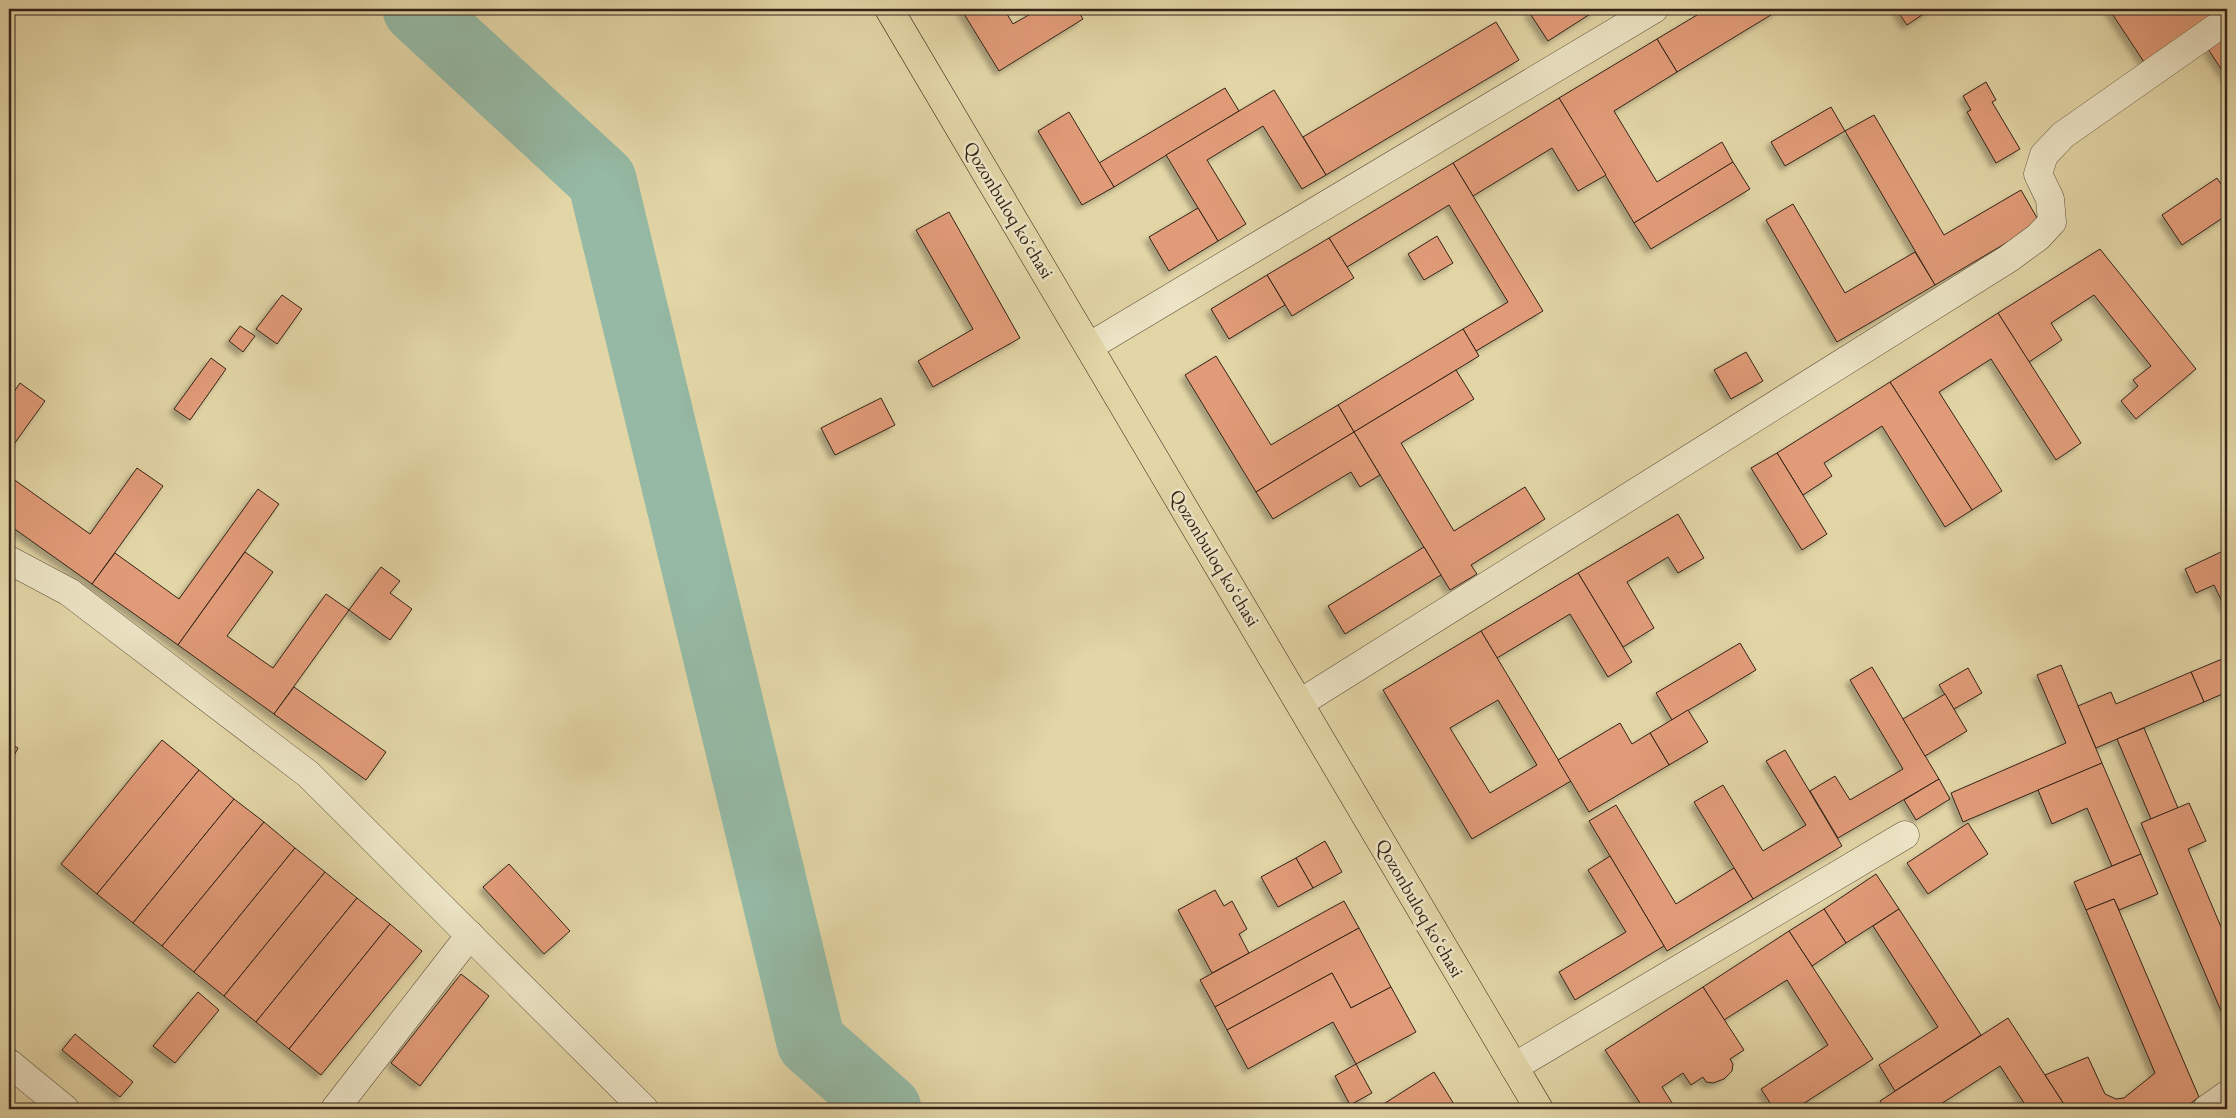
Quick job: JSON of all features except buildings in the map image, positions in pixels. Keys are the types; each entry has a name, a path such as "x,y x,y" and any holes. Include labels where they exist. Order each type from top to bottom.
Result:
{"main road":[{"name":"Qozonbuloq koʻchasi","path":"890,9 1539,1109"}],"street":[{"path":"1090,346 1654,9"},
{"path":"1300,703 2008,259 2038,237 2052,222 2050,199 2038,174 2044,155 2063,135 2227,20"},
{"path":"9,560 69,592 308,774 644,1109"},
{"path":"1514,1067 1905,835"},
{"path":"335,1109 470,935"},
{"path":"9,1063 65,1109"},
{"path":"2207,1109 2227,1096"}],"waterway":[{"path":"417,9 602,180 811,1042 887,1109"}]}
